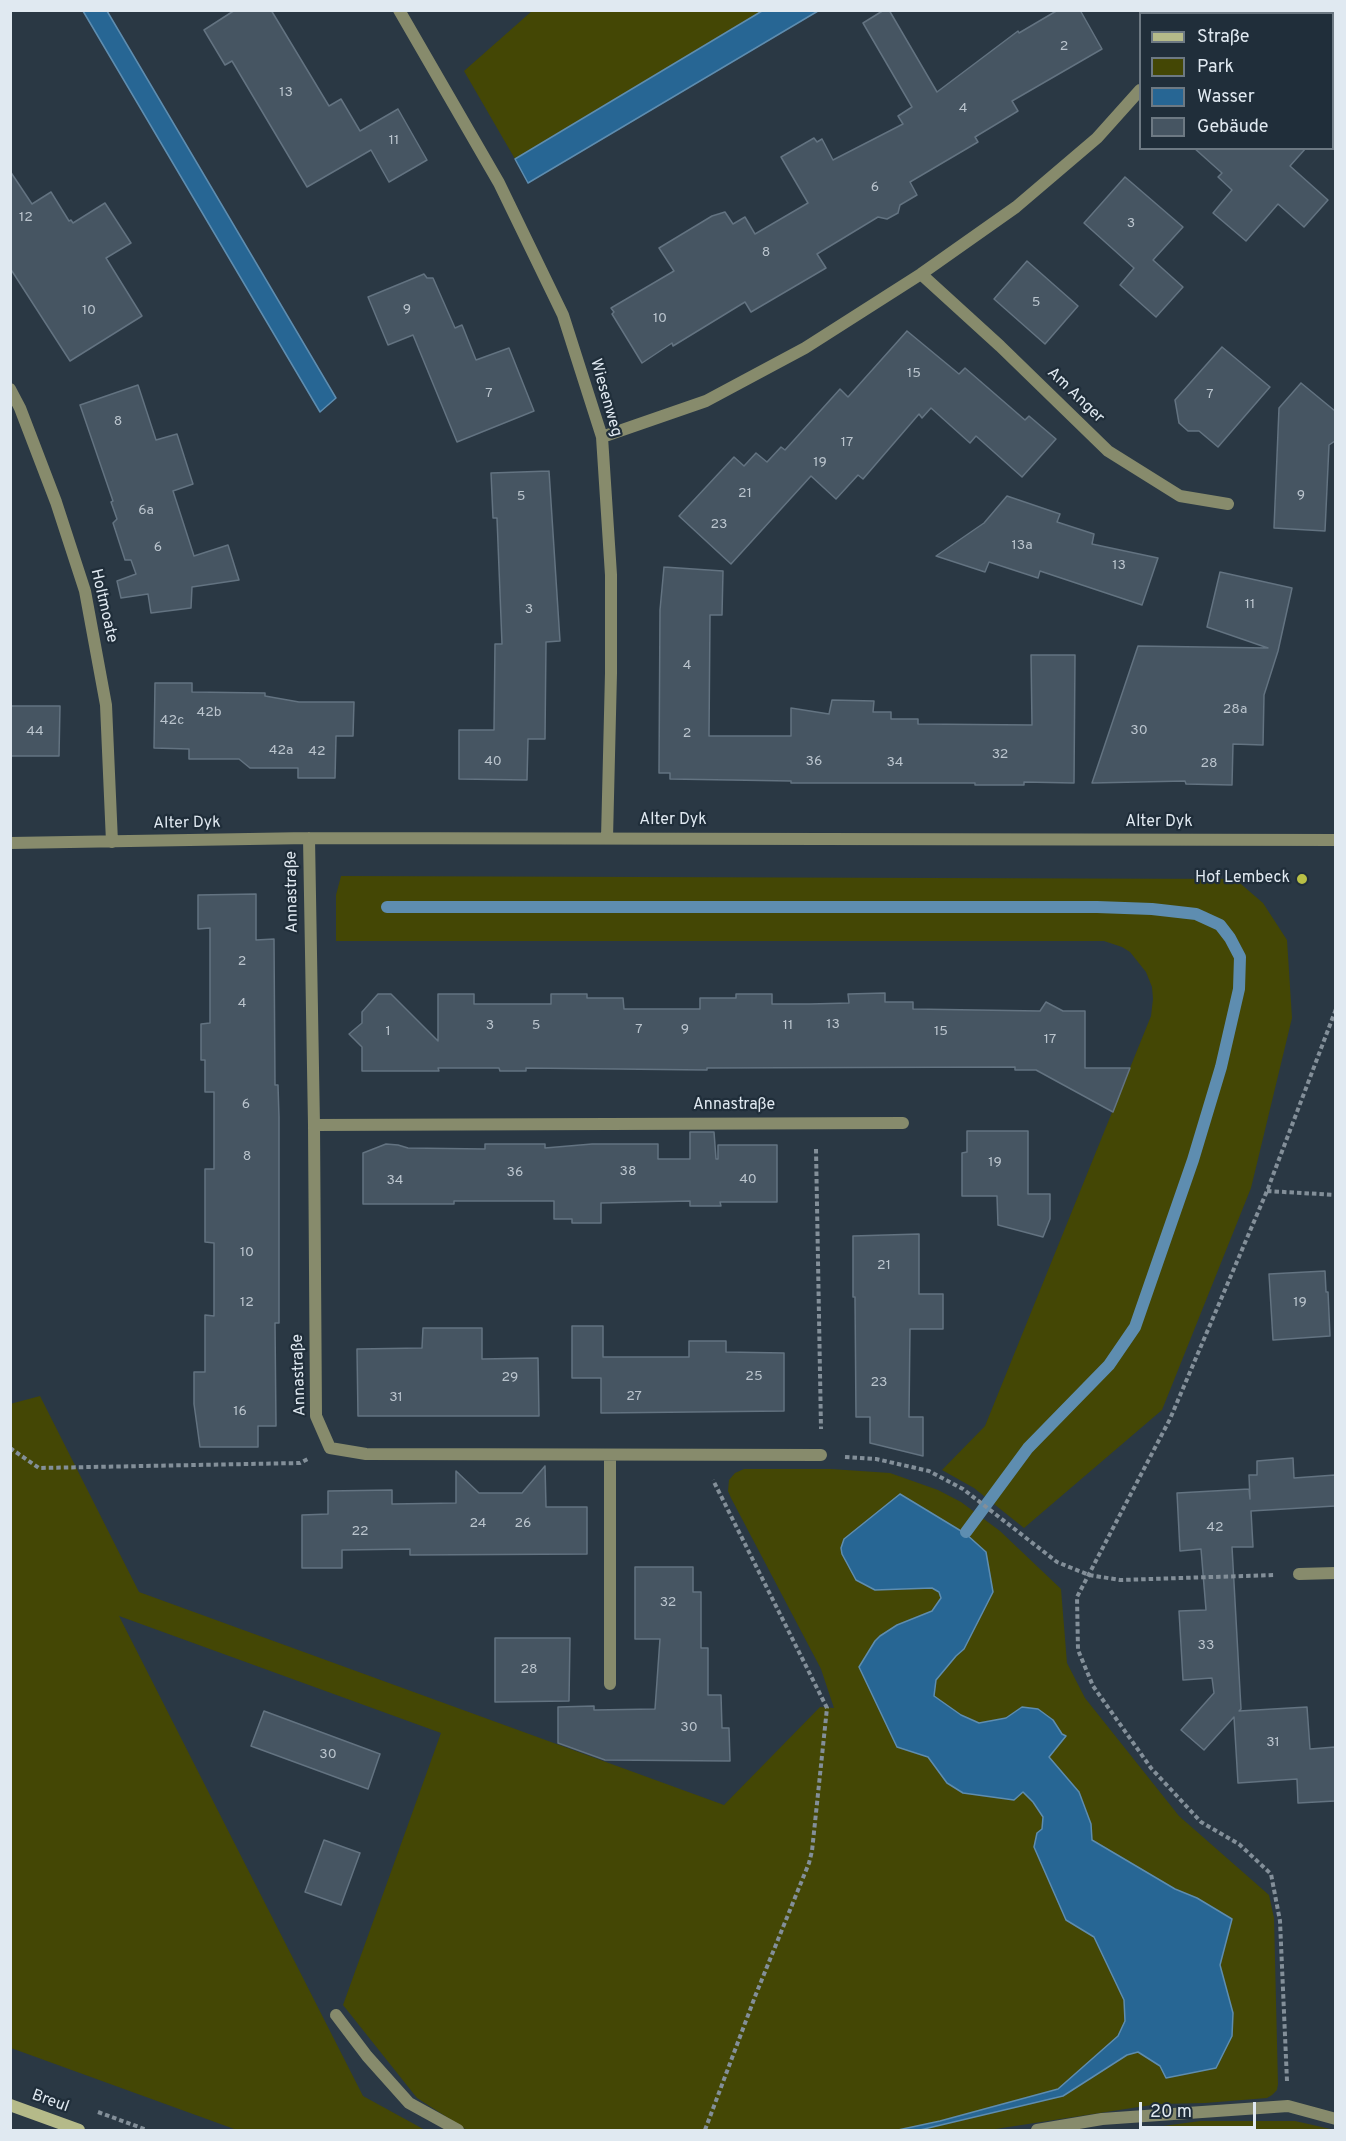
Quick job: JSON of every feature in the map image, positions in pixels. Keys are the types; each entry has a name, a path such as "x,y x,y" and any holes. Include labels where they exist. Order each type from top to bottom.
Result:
{"main road":[{"name":"Breul","path":"10,2105 79,2130"}],"street":[{"name":"Wiesenweg","path":"399,10 499,183 563,315 602,437 611,575 607,837"},
{"path":"602,437 706,401 805,348 921,274 1017,207 1097,138 1139,91"},
{"name":"Am Anger","path":"921,274 1000,346 1108,451 1180,496 1228,504"},
{"name":"Holtmoate","path":"10,389 20,408 56,502 85,591 106,705 112,842"},
{"name":"Alter Dyk","path":"10,843 309,838 607,837 1335,840"},
{"name":"Annastraße","path":"309,838 316,1416 330,1448"},
{"name":"Annastraße","path":"314,1125 903,1123"},
{"path":"330,1448 366,1454 821,1455"},
{"path":"610,1455 610,1684"},
{"path":"1299,1574 1335,1573"},
{"path":"336,2015 367,2056 409,2103 458,2130"},
{"path":"1036,2130 1102,2119 1288,2106 1335,2119"}],"path":[{"path":"1288,2106 1280,1921 1271,1874 1239,1844 1201,1822 1151,1768 1093,1686 1078,1650 1077,1597 1170,1419 1267,1191 1335,1009"},
{"path":"816,1122 821,1455 876,1459 929,1471 963,1489 1057,1562 1089,1575 1120,1580 1299,1574"},
{"path":"1267,1191 1335,1195"},
{"path":"10,1448 39,1468 300,1463 330,1448"},
{"path":"701,1456 827,1708 809,1863 756,1994 705,2130"}],"green space":[{"path":"532,11 762,11 515,159 464,71"},
{"path":"341,876 1235,879 1263,903 1287,940 1292,1018 1251,1188 1162,1410 1024,1528 974,1488 942,1470 985,1426 1151,1016 1152,987 1146,972 1130,952 1104,941 336,941 336,895"},
{"path":"40,1396 139,1592 724,1805 820,1707 834,1708 821,1669 731,1498 728,1491 729,1480 735,1473 744,1469 831,1469 890,1473 938,1490 961,1502 1000,1531 1061,1589 1067,1663 1085,1698 1179,1816 1269,1895 1274,1918 1277,2090 1267,2098 1158,2104 989,2130 920,2130 1063,2096 1127,2055 1138,2052 1160,2066 1224,1983 1220,1965 1232,1919 1197,1898 1175,1889 1092,1840 1091,1824 1079,1792 1049,1757 1062,1734 1053,1720 1038,1709 1022,1707 1006,1718 979,1723 961,1715 933,1696 936,1680 964,1649 986,1552 875,1590 932,1588 939,1592 941,1598 932,1611 897,1625 875,1641 859,1667 897,1747 928,1757 947,1783 1023,1792 1043,1817 1042,1829 1034,1847 1066,1920 1094,1937 1124,2000 1125,2022 1118,2036 1058,2089 898,2130 467,2130 417,2098 343,2005 441,1733 119,1616 363,2096 425,2130 237,2130 11,2048 10,1404"},
{"path":"1200,2121 1295,2121 1335,2130 1134,2130"}],"water":[{"path":"83,11 107,11 336,398 320,412"},
{"path":"762,11 818,11 528,183 515,159"},
{"path":"900,1494 966,1534 986,1552 993,1592 964,1649 936,1680 934,1696 961,1715 979,1723 1006,1718 1022,1707 1038,1709 1053,1720 1062,1734 1066,1736 1049,1757 1079,1792 1091,1824 1092,1840 1175,1889 1197,1898 1232,1919 1220,1965 1233,2013 1232,2036 1216,2068 1166,2078 1160,2066 1138,2052 1127,2055 1063,2096 920,2130 898,2130 1058,2089 1118,2036 1125,2021 1124,2000 1094,1937 1066,1920 1034,1847 1037,1833 1042,1829 1043,1817 1033,1802 1023,1792 1014,1800 963,1793 947,1783 928,1757 897,1747 859,1667 880,1636 897,1625 932,1611 941,1598 939,1592 932,1588 875,1590 856,1580 842,1554 844,1539"}],"building":[{"path":"235,10 271,10 329,106 341,99 360,131 398,109 427,160 389,182 371,150 307,187 232,61 225,65 204,30"},
{"path":"884,10 889,10 937,92 1018,31 1019,33 1058,10 1080,10 1102,49 1012,101 1018,111 975,137 978,142 910,182 917,195 900,205 898,213 887,219 878,217 817,254 826,268 751,312 745,302 673,346 672,343 642,363 612,314 614,312 611,308 674,271 659,248 712,216 725,212 733,224 745,217 755,234 808,203 781,157 814,138 817,142 822,139 833,160 903,124 898,116 912,107 863,23"},
{"path":"1196,150 1304,150 1290,166 1328,200 1304,227 1278,204 1246,241 1213,213 1232,190 1218,177 1222,173"},
{"path":"10,171 32,204 51,192 69,221 73,223 105,203 131,243 106,258 142,316 70,361 10,268"},
{"path":"1125,177 1183,227 1153,260 1183,287 1156,317 1120,285 1134,268 1084,223"},
{"path":"1027,261 1078,306 1045,344 994,299"},
{"path":"424,274 427,278 433,278 455,328 462,325 476,360 509,348 534,411 457,442 413,335 388,345 368,297"},
{"path":"907,331 959,374 965,368 1025,420 1029,416 1056,439 1022,477 976,436 970,443 931,408 922,418 919,414 863,479 858,475 836,499 811,476 731,564 679,516 734,457 744,466 756,453 767,462 781,447 785,450 840,389 848,397"},
{"path":"1222,347 1270,387 1218,447 1199,431 1188,431 1179,423 1175,400"},
{"path":"1301,383 1335,411 1335,441 1329,445 1325,531 1274,528 1279,408"},
{"path":"138,385 156,440 177,434 193,484 173,491 194,556 228,545 239,580 192,587 191,608 151,613 148,594 121,598 117,581 136,574 131,560 125,560 113,523 117,519 111,502 113,501 80,405"},
{"path":"549,471 560,641 546,642 545,739 528,739 527,780 459,779 459,730 494,730 495,644 502,644 497,518 493,518 491,473"},
{"path":"1007,496 1060,514 1057,522 1094,534 1092,544 1158,558 1142,605 1040,571 1038,578 989,562 985,572 936,556 984,523"},
{"path":"664,567 723,571 722,615 710,615 709,736 791,736 791,708 829,714 832,700 874,701 873,712 891,712 891,719 918,719 918,724 1032,725 1031,655 1075,655 1074,783 1024,782 1024,785 975,785 975,783 791,783 791,781 670,779 670,773 659,773 660,610"},
{"path":"1220,572 1292,588 1278,651 1264,695 1263,745 1233,744 1232,785 1186,784 1185,781 1092,783 1138,646 1268,648 1207,627"},
{"path":"155,683 192,683 192,692 265,693 265,696 299,702 354,702 353,736 336,736 335,778 298,778 298,768 250,768 239,759 189,759 189,749 154,748"},
{"path":"10,706 60,706 59,756 10,756"},
{"path":"256,894 256,940 274,939 275,1085 278,1085 279,1117 279,1323 275,1323 276,1426 258,1426 258,1447 200,1447 194,1404 194,1372 205,1372 205,1315 214,1316 214,1243 205,1242 205,1169 214,1169 214,1092 205,1092 205,1060 201,1060 201,1024 210,1023 210,928 198,929 198,895"},
{"path":"885,993 885,1002 913,1002 913,1009 1040,1011 1046,1002 1063,1011 1085,1011 1085,1068 1130,1068 1113,1112 1036,1070 1015,1070 1015,1067 707,1068 707,1070 526,1068 526,1071 500,1071 499,1068 438,1068 439,1071 362,1071 362,1047 349,1034 362,1023 362,1012 378,994 391,994 438,1041 438,994 474,994 474,1004 551,1004 551,994 587,994 587,998 623,998 624,1009 700,1009 700,998 736,998 736,994 772,994 772,1004 810,1004 849,1003 848,994"},
{"path":"967,1131 1028,1131 1028,1194 1050,1194 1050,1219 1043,1237 998,1225 997,1196 962,1196 962,1153 967,1152"},
{"path":"690,1132 714,1132 716,1159 718,1159 718,1145 777,1145 777,1202 720,1202 721,1206 690,1206 690,1201 601,1203 601,1223 572,1223 572,1219 554,1219 554,1201 363,1204 363,1153 386,1144 408,1148 485,1149 485,1144 545,1144 545,1148 592,1144 658,1144 658,1159 690,1159"},
{"path":"919,1234 919,1294 943,1294 943,1329 910,1329 909,1417 923,1417 923,1456 870,1443 870,1417 856,1417 855,1297 853,1297 853,1236"},
{"path":"1325,1271 1330,1336 1273,1340 1269,1274"},
{"path":"572,1326 603,1326 603,1357 689,1357 689,1341 726,1341 726,1352 784,1353 784,1411 601,1413 601,1378 572,1378"},
{"path":"423,1328 482,1328 482,1359 538,1358 539,1416 358,1416 357,1349 422,1348"},
{"path":"1293,1458 1294,1478 1335,1475 1335,1506 1251,1511 1253,1547 1232,1547 1241,1709 1239,1711 1307,1707 1310,1749 1335,1747 1335,1801 1298,1803 1297,1779 1238,1783 1234,1717 1204,1750 1181,1730 1214,1693 1212,1678 1183,1680 1179,1611 1206,1610 1201,1549 1180,1551 1177,1493 1249,1489 1250,1499 1249,1475 1257,1475 1257,1461"},
{"path":"545,1466 546,1507 587,1507 587,1554 410,1555 410,1549 342,1550 342,1568 302,1568 302,1515 328,1514 328,1491 392,1490 392,1504 456,1503 456,1471 479,1493 522,1493"},
{"path":"635,1567 693,1567 693,1592 701,1592 701,1648 708,1648 708,1695 721,1695 722,1728 729,1728 730,1761 605,1760 558,1743 558,1707 594,1706 594,1710 655,1709 660,1639 635,1639"},
{"path":"495,1638 570,1638 569,1701 495,1702"},
{"path":"264,1711 380,1754 368,1789 251,1746"},
{"path":"324,1840 360,1853 341,1905 305,1892"}],"waterway":[{"path":"387,907 1097,907 1152,909 1196,914 1220,925 1240,957 1239,989 1221,1067 1193,1160 1135,1327 1109,1365 1028,1448 966,1532"}],"place":[{"name":"Hof Lembeck","path":"1302,879"}]}
